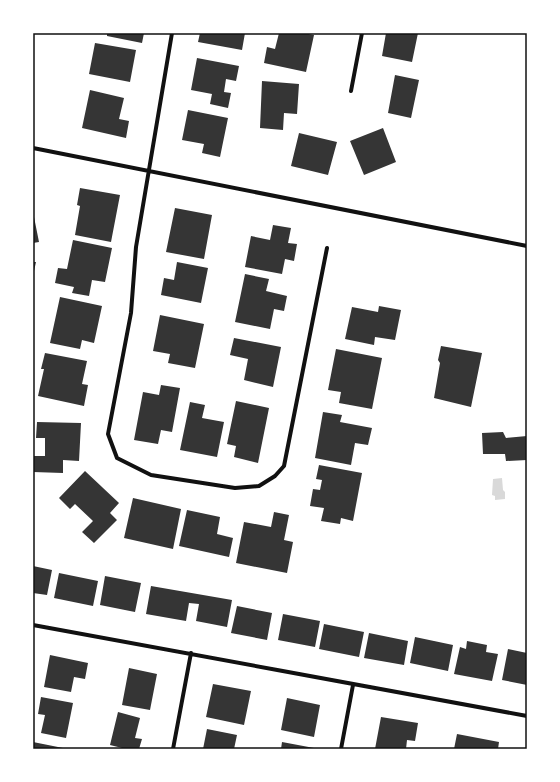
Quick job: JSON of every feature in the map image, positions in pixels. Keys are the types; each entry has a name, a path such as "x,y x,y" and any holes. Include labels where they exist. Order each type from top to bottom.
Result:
{"street":[{"path":"172,33 136,247 131,313 108,434 116,458 151,475 235,488 259,486 275,476 284,466 327,248"},
{"path":"351,91 362,33"},
{"path":"33,148 527,246"},
{"path":"33,625 527,716"},
{"path":"172,749 191,653"},
{"path":"341,749 353,685"}],"shaded area":[{"path":"502,478 505,499 495,500 495,496 492,495 493,479"}],"building":[{"path":"107,33 144,33 142,43 107,36"},
{"path":"200,33 245,33 242,50 198,42"},
{"path":"279,33 303,33 314,35 306,72 264,63 267,47 275,49"},
{"path":"386,33 418,33 412,62 382,56"},
{"path":"95,43 136,50 130,82 89,74"},
{"path":"197,58 239,66 236,81 226,79 224,92 231,93 228,108 210,104 212,94 191,90"},
{"path":"395,75 419,80 411,118 388,113"},
{"path":"262,81 299,84 297,114 284,113 283,130 260,128"},
{"path":"90,90 124,98 119,119 129,121 126,138 82,128"},
{"path":"188,110 228,118 220,157 202,153 204,144 182,140"},
{"path":"383,128 396,162 364,175 350,141"},
{"path":"299,133 337,142 328,175 291,166"},
{"path":"80,188 120,195 111,242 75,235 80,206 77,205"},
{"path":"175,208 212,215 204,259 166,252"},
{"path":"34,217 39,242 33,243 33,218"},
{"path":"273,225 291,228 288,243 297,244 294,261 285,259 282,274 245,267 251,236 270,240"},
{"path":"73,240 112,248 105,282 92,280 89,296 72,293 74,287 55,283 58,268 67,269"},
{"path":"33,262 36,262 34,271 33,271"},
{"path":"177,262 208,268 201,303 161,295 164,278 174,280"},
{"path":"245,274 269,279 266,291 287,296 284,311 274,309 270,329 235,322"},
{"path":"60,297 102,306 94,343 82,340 80,349 50,343"},
{"path":"379,306 401,310 395,340 375,337 374,345 345,339 352,307 378,312"},
{"path":"160,315 204,324 195,368 168,363 170,354 153,351"},
{"path":"234,338 281,347 273,387 244,380 248,359 230,355"},
{"path":"441,346 482,353 471,407 434,398 440,363 438,360"},
{"path":"336,349 382,358 372,409 339,403 341,392 328,390"},
{"path":"45,353 87,361 82,384 88,385 84,406 38,396 44,369 41,369"},
{"path":"161,385 180,388 172,432 161,430 158,444 134,440 143,392 159,395"},
{"path":"236,401 269,408 258,463 234,457 236,446 227,444"},
{"path":"190,402 205,405 202,418 224,422 217,457 180,450"},
{"path":"323,412 342,415 340,422 372,428 368,445 355,443 351,465 315,458"},
{"path":"37,422 81,423 79,461 63,460 63,473 33,472 33,456 45,456 45,438 36,438"},
{"path":"503,432 506,438 527,436 527,460 506,461 505,454 483,454 482,433"},
{"path":"319,465 362,473 353,521 341,518 340,524 321,521 324,508 310,506 313,489 320,490 322,480 316,479"},
{"path":"85,471 119,503 110,513 117,520 94,543 82,532 93,521 75,504 70,509 59,498"},
{"path":"133,498 181,509 173,549 124,538"},
{"path":"187,510 220,517 217,534 233,538 229,557 179,546"},
{"path":"274,512 289,515 284,540 293,542 287,573 236,563 244,522 271,527"},
{"path":"33,566 52,570 47,595 33,593"},
{"path":"59,573 98,581 93,606 54,598"},
{"path":"105,576 141,583 135,612 100,605"},
{"path":"151,586 232,600 227,627 196,621 199,604 189,603 186,621 146,614"},
{"path":"237,606 272,613 267,640 231,633"},
{"path":"283,614 320,621 315,647 278,640"},
{"path":"324,624 364,632 359,657 319,649"},
{"path":"369,633 408,641 404,665 364,658"},
{"path":"415,637 453,645 448,671 410,663"},
{"path":"467,641 487,645 486,652 498,654 492,681 454,674 460,647 466,649"},
{"path":"508,649 527,653 527,685 502,680"},
{"path":"50,655 88,663 85,679 74,677 71,692 44,687"},
{"path":"129,668 157,674 150,710 122,705"},
{"path":"213,684 251,691 244,725 206,717"},
{"path":"41,697 73,703 66,738 41,733 45,715 38,714"},
{"path":"287,698 320,705 314,737 281,730"},
{"path":"118,712 140,718 135,738 142,739 139,749 126,749 110,745"},
{"path":"381,717 418,723 415,741 407,740 406,749 375,749"},
{"path":"207,729 237,735 234,749 203,749"},
{"path":"457,734 499,742 498,749 454,749"},
{"path":"33,742 63,748 63,749 33,749"},
{"path":"282,742 314,748 314,749 281,749"}]}
